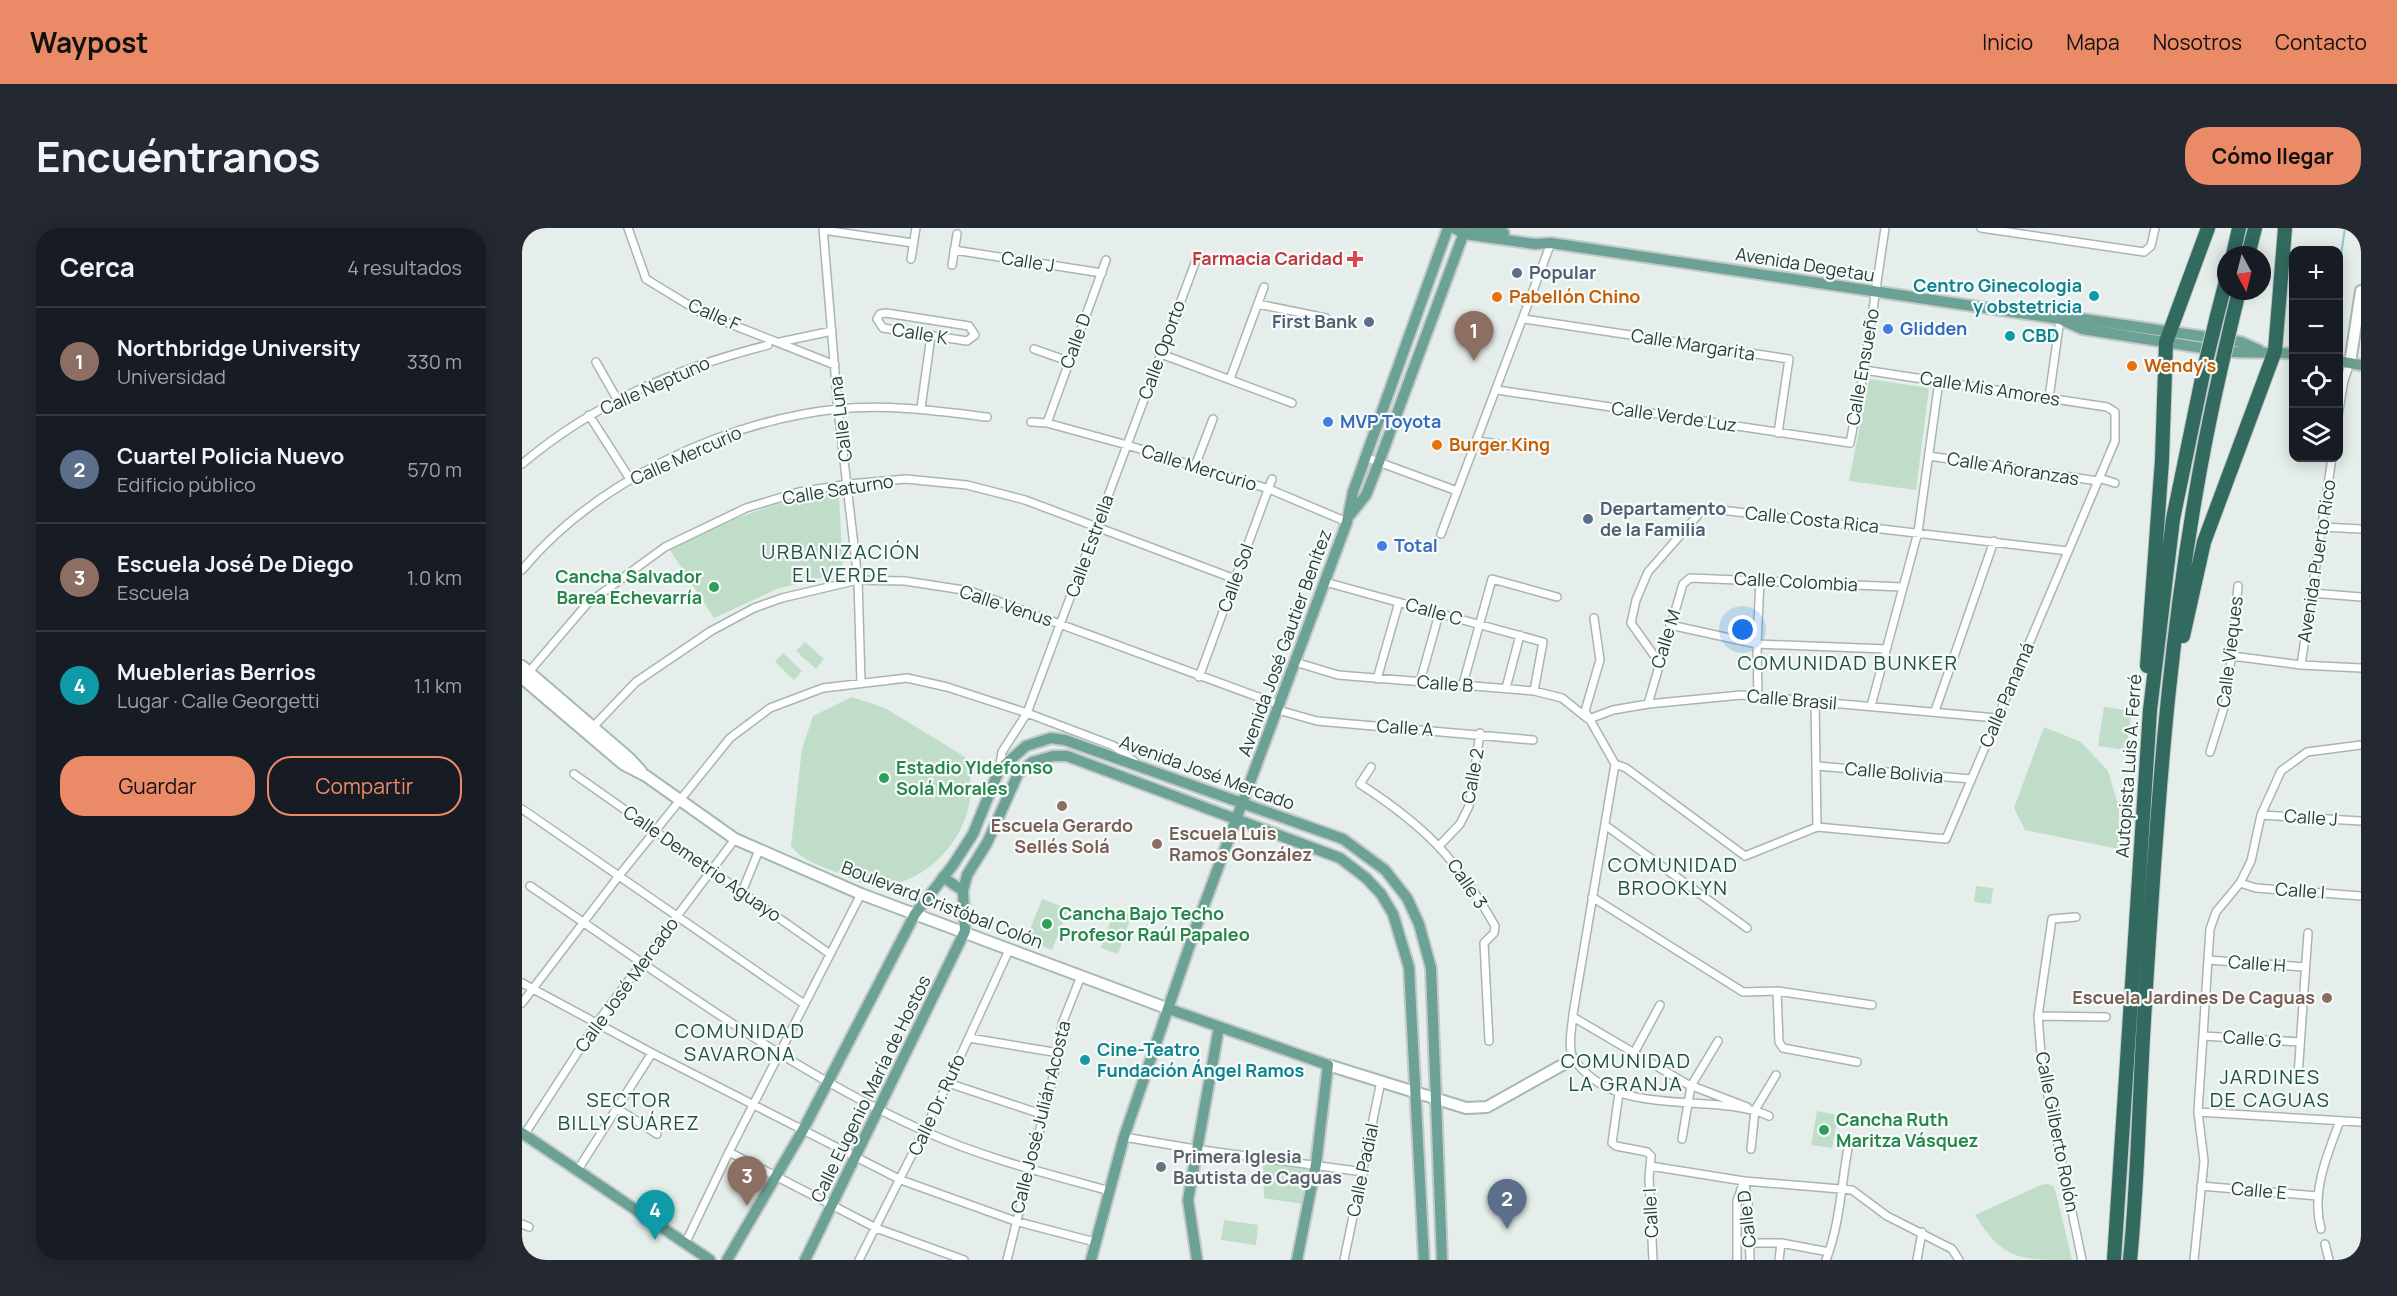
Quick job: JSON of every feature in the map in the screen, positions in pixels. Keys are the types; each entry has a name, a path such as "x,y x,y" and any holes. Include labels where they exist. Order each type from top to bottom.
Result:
{"highway":[{"path":"2150,710 2147,658 2162,460 2167,337 2208,228"},
{"path":"2234,246 2239,228"},
{"path":"2250,246 2255,228"},
{"path":"2166,720 2194,577 2204,542 2275,351 2285,228"},
{"name":"Autopista Luis A. Ferré","path":"2114,1260 2150,710 2172,528 2204,369 2221,300"},
{"name":"Autopista Luis A. Ferré","path":"2131,1257 2166,720 2186,543 2237,300"},
{"path":"2109,1260 2116,1219"}],"main road":[{"name":"Avenida José Gautier Benítez","path":"1091,1260 1124,1137 1196,927 1348,519 1353,492 1365,457 1448,228"},
{"name":"Avenida Degetau","path":"1454,228 1535,244 1548,243"},
{"name":"Avenida Degetau","path":"1475,228 1548,243 2060,319 2082,328 2167,337 2240,353 2259,350 2289,353"},
{"path":"1487,228 1505,233"},
{"name":"Avenida José Gautier Benítez","path":"1348,519 1366,495 1465,231"},
{"name":"Avenida José Mercado","path":"727,1260 777,1178 915,914 973,834 999,770 1026,746 1050,738 1065,740 1343,838 1385,870 1407,898 1419,924 1431,968 1442,1260"},
{"name":"Avenida José Mercado","path":"965,932 963,891 967,875 987,843 1018,774 1032,762 1053,756 1067,756 1340,858 1366,878 1381,894 1393,914 1409,967 1424,1260"},
{"path":"943,877 963,891"},
{"name":"Calle Eugenio María de Hostos","path":"805,1260 965,932"},
{"name":"Boulevard Cristóbal Colón","path":"1169,1009 1328,1065"},
{"path":"1197,1260 1188,1200 1195,1149 1219,1027"},
{"path":"1298,1260 1316,1164 1328,1065"},
{"path":"523,1134 710,1260"}],"street":[{"name":"Calle F","path":"628,228 646,279 700,312 835,365"},
{"path":"911,258 916,228"},
{"name":"Calle Ensueño","path":"1850,443 1864,370 1885,228"},
{"path":"1981,228 2144,252 2151,246 2155,228"},
{"path":"2044,228 2047,238"},
{"path":"823,229 914,243"},
{"name":"Calle Luna","path":"823,229 838,409 849,484 858,580 861,682"},
{"path":"952,265 957,234"},
{"path":"1440,534 1524,319 1548,243"},
{"name":"Calle J","path":"954,250 1102,273"},
{"name":"Calle Oporto","path":"1126,445 1198,255"},
{"name":"Calle D","path":"1047,423 1106,260"},
{"path":"1230,379 1264,287"},
{"path":"2339,408 2344,380 2356,364 2361,291"},
{"path":"1258,304 1326,318"},
{"name":"Calle K","path":"886,313 969,326 975,335 967,341 931,336 883,328 877,319 880,314 886,313"},
{"name":"Calle Margarita","path":"1524,319 1789,359 1778,433"},
{"path":"2049,398 2060,319"},
{"path":"780,342 832,330"},
{"path":"921,408 931,336"},
{"name":"Calle Neptuno","path":"522,464 589,415 616,399 696,365 768,345"},
{"path":"1034,349 1068,361"},
{"path":"1161,354 1292,403"},
{"path":"596,362 616,399"},
{"name":"Calle Mis Amores","path":"1864,370 2107,407 2115,412"},
{"path":"1871,706 1918,532 1939,381"},
{"name":"Calle Verde Luz","path":"1497,390 1850,443"},
{"name":"Calle Mercurio","path":"522,570 536,553 576,517 630,479 718,438 773,421 838,409 921,408 987,417"},
{"name":"Calle Panamá","path":"1816,827 1946,838 2115,441 2115,412"},
{"path":"589,415 630,479"},
{"path":"1195,466 1213,419"},
{"name":"Calle Mercurio","path":"1031,422 1047,423 1195,466 1269,489 1348,519"},
{"path":"1477,441 1520,447"},
{"name":"Calle Estrella","path":"999,770 1002,752 1028,713 1126,445"},
{"name":"Calle Añoranzas","path":"1929,456 2115,483"},
{"path":"1365,457 1457,491"},
{"name":"Avenida Puerto Rico","path":"2301,665 2331,462"},
{"name":"Calle Saturno","path":"524,674 587,604 665,547 746,508 799,492 849,484 906,479 967,485 1025,500 1236,579"},
{"name":"Calle Sol","path":"1199,677 1272,479"},
{"name":"Calle Costa Rica","path":"1658,662 1631,623 1636,600 1648,572 1704,508 2068,551"},
{"path":"2322,527 2361,529"},
{"path":"1935,711 1994,541"},
{"name":"Calle Colombia","path":"1690,578 1902,587"},
{"name":"Calle M","path":"1648,704 1658,662 1683,584 1690,578"},
{"path":"1463,684 1492,579 1557,597"},
{"name":"Calle Venus","path":"590,730 636,681 711,631 751,609 782,598 858,580 904,581 970,591 1279,708"},
{"path":"1758,697 1756,644 1760,580"},
{"name":"Calle C","path":"1325,582 1543,642 1534,691"},
{"name":"Calle Vieques","path":"2210,752 2227,698 2238,586"},
{"path":"2312,593 2361,597"},
{"path":"1377,680 1399,602"},
{"path":"1420,682 1439,614"},
{"path":"1594,618 1600,660 1586,711 1615,764 1573,1017 1570,1046 1573,1059 1598,1082 1619,1092 1686,1104 1755,1110"},
{"path":"1670,626 1756,644 1886,649"},
{"path":"1506,688 1520,635"},
{"path":"2232,656 2301,665 2361,668"},
{"name":"Calle B","path":"1295,662 1338,675 1377,680 1463,684 1534,691 1562,698 1589,719"},
{"name":"Boulevard Cristóbal Colón","path":"524,674 590,730 623,764 646,776 735,839 861,894 1169,1009"},
{"path":"522,1003 618,877 730,738 770,708 822,688 907,678 947,687 1028,713 1114,746 1141,767"},
{"name":"Calle Brasil","path":"1589,719 1613,710 1648,704 1741,695 1997,718"},
{"path":"1615,764 1626,768 1745,856 1816,827 1815,702"},
{"name":"Calle A","path":"1279,708 1317,722 1480,733 1533,740"},
{"name":"Calle 2","path":"1440,845 1460,824 1470,806 1480,733"},
{"path":"2194,1260 2204,1161 2198,1112 2210,929 2216,912 2240,883 2251,861 2261,814 2280,771 2307,752 2351,744 2361,745"},
{"name":"Calle Bolivia","path":"1817,766 1971,779"},
{"name":"Calle 3","path":"1371,767 1360,784 1402,811 1440,845 1471,884 1494,926 1494,933 1485,943 1489,1041"},
{"name":"Calle Demetrio Aguayo","path":"574,774 710,872 830,954"},
{"path":"522,808 804,1005"},
{"name":"Calle J","path":"2261,814 2361,821"},
{"path":"1605,825 1747,928"},
{"name":"Calle José Mercado","path":"523,1134 596,1024 735,839"},
{"path":"741,892 759,850"},
{"name":"Calle I","path":"2240,883 2256,888 2361,896"},
{"path":"530,886 778,1055 924,1132 1030,1169 1110,1191"},
{"path":"685,1244 753,1104 861,894"},
{"path":"1592,897 1743,992 1777,991 1872,1005"},
{"name":"Calle Gilberto Rolón","path":"2076,917 2052,919 2038,1016 2042,1067 2082,1260"},
{"path":"2298,1077 2308,933"},
{"name":"Calle Dr. Rufo","path":"859,1260 948,1083 1010,948"},
{"name":"Calle H","path":"2208,960 2305,967"},
{"name":"Calle José Julián Acosta","path":"1007,1260 1059,1053 1062,1024 1081,976"},
{"path":"522,983 596,1024 901,1180 1015,1221 1095,1242"},
{"path":"1777,991 1779,1042 1783,1048 1857,1062"},
{"path":"1634,1053 1660,1005"},
{"path":"2038,1016 2106,1017"},
{"path":"1573,1017 1691,1086 1769,1116"},
{"name":"Calle G","path":"2203,1036 2300,1042"},
{"path":"969,1038 1059,1053"},
{"path":"1682,1139 1686,1104 1691,1086 1718,1041"},
{"path":"577,1171 652,1053"},
{"name":"Boulevard Cristóbal Colón","path":"1328,1065 1466,1108 1487,1107 1573,1059"},
{"path":"1750,1149 1755,1110 1776,1076"},
{"name":"Calle Padial","path":"1344,1260 1381,1081"},
{"path":"948,1083 1044,1115"},
{"path":"1619,1092 1612,1143 1616,1146 1647,1152 1651,1156 1650,1166 1744,1182 1852,1190 1887,1216 1952,1249 1959,1260"},
{"path":"618,1109 657,1134"},
{"path":"2198,1112 2361,1122"},
{"path":"2321,1229 2318,1196 2324,1163 2340,1121"},
{"path":"1124,1137 1364,1172"},
{"path":"1826,1260 1839,1216 1848,1148"},
{"path":"729,1152 876,1228 964,1260"},
{"name":"Calle I","path":"1650,1166 1653,1260"},
{"name":"Calle D","path":"1744,1182 1748,1200 1750,1260"},
{"name":"Calle D","path":"1737,1260 1737,1201 1744,1182"},
{"name":"Calle E","path":"2201,1186 2318,1196"},
{"path":"1917,1260 1922,1232"},
{"path":"1751,1244 1780,1243 1829,1252"},
{"path":"1779,1260 1780,1243"},
{"path":"2325,1244 2329,1260"}],"green space":[{"path":"1869,379 1929,388 1916,490 1849,481"},
{"path":"835,491 839,496 843,572 777,589 714,618 670,550 750,513"},
{"path":"805,642 824,659 816,669 796,651"},
{"path":"783,653 802,671 794,680 775,662"},
{"name":"Estadio Yldefonso Solá Morales","path":"852,697 885,708 970,762 971,786 968,809 955,839 932,865 918,875 886,885 860,882 811,862 791,846 802,749 813,716"},
{"path":"2104,707 2132,711 2126,750 2098,746"},
{"path":"2044,727 2081,742 2108,771 2119,808 2119,849 2025,830 2014,808"},
{"path":"1976,886 1993,888 1991,904 1974,902"},
{"name":"Cancha Bajo Techo Profesor Raúl Papaleo","path":"1042,899 1068,909 1052,950 1026,940"},
{"path":"1115,909 1132,915 1118,954 1101,948"},
{"name":"Cancha Ruth Maritza Vásquez","path":"1817,1111 1838,1115 1832,1148 1811,1145"},
{"path":"1263,1162 1309,1170 1303,1204 1264,1198"},
{"path":"2048,1184 2054,1187 2056,1193 2072,1260 2025,1258 2014,1254 1995,1241 1975,1215 2041,1185"},
{"path":"1224,1220 1258,1225 1256,1245 1221,1240"}],"waterway":[{"path":"2342,246 2345,228"}],"place":[{"name":"Farmacia Caridad","path":"1355,259"},
{"name":"Popular","path":"1517,273"},
{"name":"Centro Ginecologia y obstetricia","path":"2094,296"},
{"name":"Pabellón Chino","path":"1497,297"},
{"name":"First Bank","path":"1369,322"},
{"name":"Glidden","path":"1888,329"},
{"name":"CBD","path":"2010,336"},
{"name":"Northbridge University","path":"1474,361"},
{"name":"Wendy's","path":"2132,366"},
{"name":"MVP Toyota","path":"1328,422"},
{"name":"Burger King","path":"1437,445"},
{"name":"Departamento de la Familia","path":"1588,519"},
{"name":"Total","path":"1382,546"},
{"name":"Cancha Salvador Barea Echevarría","path":"714,587"},
{"name":"Estadio Yldefonso Solá Morales","path":"884,778"},
{"name":"Escuela Gerardo Sellés Solá","path":"1062,806"},
{"name":"Escuela Luis Ramos González","path":"1157,844"},
{"name":"Cancha Bajo Techo Profesor Raúl Papaleo","path":"1047,924"},
{"name":"Escuela Jardines De Caguas","path":"2327,998"},
{"name":"Cine-Teatro Fundación Ángel Ramos","path":"1085,1060"},
{"name":"Cancha Ruth Maritza Vásquez","path":"1824,1130"},
{"name":"Primera Iglesia Bautista de Caguas","path":"1161,1167"},
{"name":"Escuela José De Diego","path":"747,1206"},
{"name":"Cuartel Policia Nuevo","path":"1507,1229"},
{"name":"Mueblerias Berrios","path":"655,1240"}],"district":[{"name":"URBANIZACIÓN EL VERDE","path":"841,564"},
{"name":"COMUNIDAD BUNKER","path":"1848,663"},
{"name":"COMUNIDAD BROOKLYN","path":"1673,876"},
{"name":"COMUNIDAD SAVARONA","path":"740,1042"},
{"name":"COMUNIDAD LA GRANJA","path":"1626,1072"},
{"name":"JARDINES DE CAGUAS","path":"2270,1088"},
{"name":"SECTOR BILLY SUÁREZ","path":"629,1112"}]}
